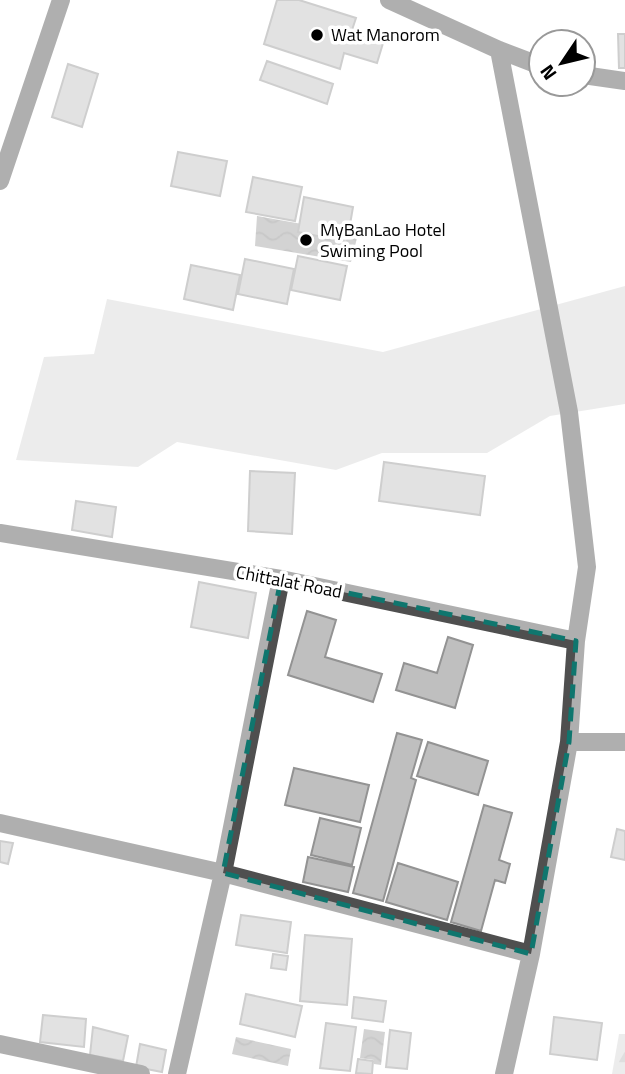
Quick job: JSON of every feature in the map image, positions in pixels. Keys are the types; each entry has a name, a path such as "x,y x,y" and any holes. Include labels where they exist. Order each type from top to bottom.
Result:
{"street":[{"path":"0,181 61,0"},
{"path":"389,0 527,61"},
{"path":"499,50 569,412 587,567 576,641 569,742 531,954 503,1074"},
{"path":"597,77 625,81"},
{"name":"Chittalat Road","path":"0,533 281,579 576,641"},
{"path":"177,1074 223,873 281,579"},
{"path":"569,742 625,742"},
{"path":"0,823 223,873 531,954"},
{"path":"0,1044 141,1074"}],"highlighted area":[{"path":"281,579 576,641 569,742 531,954 223,873"}],"green space":[{"path":"625,286 625,404 550,416 487,453 382,453 336,470 177,442 138,467 16,460 44,357 94,354 107,299 383,352"},
{"path":"619,1034 625,1034 625,1074 612,1074"}],"water":[{"name":"MyBanLao Hotel Swiming Pool","path":"257,216 358,234 351,262 255,246"},
{"path":"364,1029 385,1032 381,1065 374,1064 374,1060 360,1058"},
{"path":"236,1037 291,1049 288,1066 232,1054"}],"building":[{"name":"Wat Manorom","path":"277,0 299,0 356,18 352,30 384,40 377,63 344,53 340,69 264,44"},
{"path":"618,34 625,34 625,68 619,68"},
{"path":"267,61 333,84 327,104 260,80"},
{"path":"68,64 98,74 82,127 52,117"},
{"path":"178,152 227,161 220,196 171,186"},
{"path":"253,177 302,187 295,221 246,212"},
{"path":"304,197 353,207 347,242 298,232"},
{"path":"298,256 347,266 340,300 291,290"},
{"path":"245,259 294,269 287,304 238,294"},
{"path":"191,265 240,275 233,310 184,299"},
{"path":"384,462 485,476 480,515 379,501"},
{"path":"250,471 295,473 292,534 248,531"},
{"path":"76,501 116,507 112,537 72,530"},
{"path":"199,582 256,593 248,638 191,627"},
{"path":"307,611 336,620 325,657 382,674 373,702 288,675"},
{"path":"448,637 473,645 455,708 396,690 404,663 437,673"},
{"path":"397,733 422,740 411,778 416,780 383,901 353,893"},
{"path":"428,742 488,761 478,795 417,776"},
{"path":"294,768 369,785 360,822 285,805"},
{"path":"484,805 512,813 499,860 510,864 505,883 495,880 481,931 451,922"},
{"path":"320,818 361,828 352,865 311,855"},
{"path":"617,829 625,831 625,860 611,857"},
{"path":"0,841 13,843 8,864 0,862"},
{"path":"308,857 354,867 348,892 303,882"},
{"path":"398,863 458,882 447,920 386,902"},
{"path":"241,915 291,922 287,953 236,945"},
{"path":"305,935 352,939 347,1005 300,1001"},
{"path":"273,954 288,956 286,970 271,968"},
{"path":"246,994 302,1006 295,1037 240,1024"},
{"path":"354,997 386,1001 383,1022 352,1018"},
{"path":"43,1015 86,1019 84,1047 40,1042"},
{"path":"554,1017 602,1023 597,1060 550,1054"},
{"path":"326,1023 356,1027 350,1071 320,1068"},
{"path":"93,1027 128,1036 123,1061 90,1055"},
{"path":"390,1030 411,1033 407,1069 386,1067"},
{"path":"140,1044 166,1050 162,1072 136,1067"},
{"path":"358,1059 373,1061 372,1074 356,1073"}],"place":[{"name":"Wat Manorom","path":"317,35"},
{"name":"MyBanLao Hotel Swiming Pool","path":"306,240"}]}
